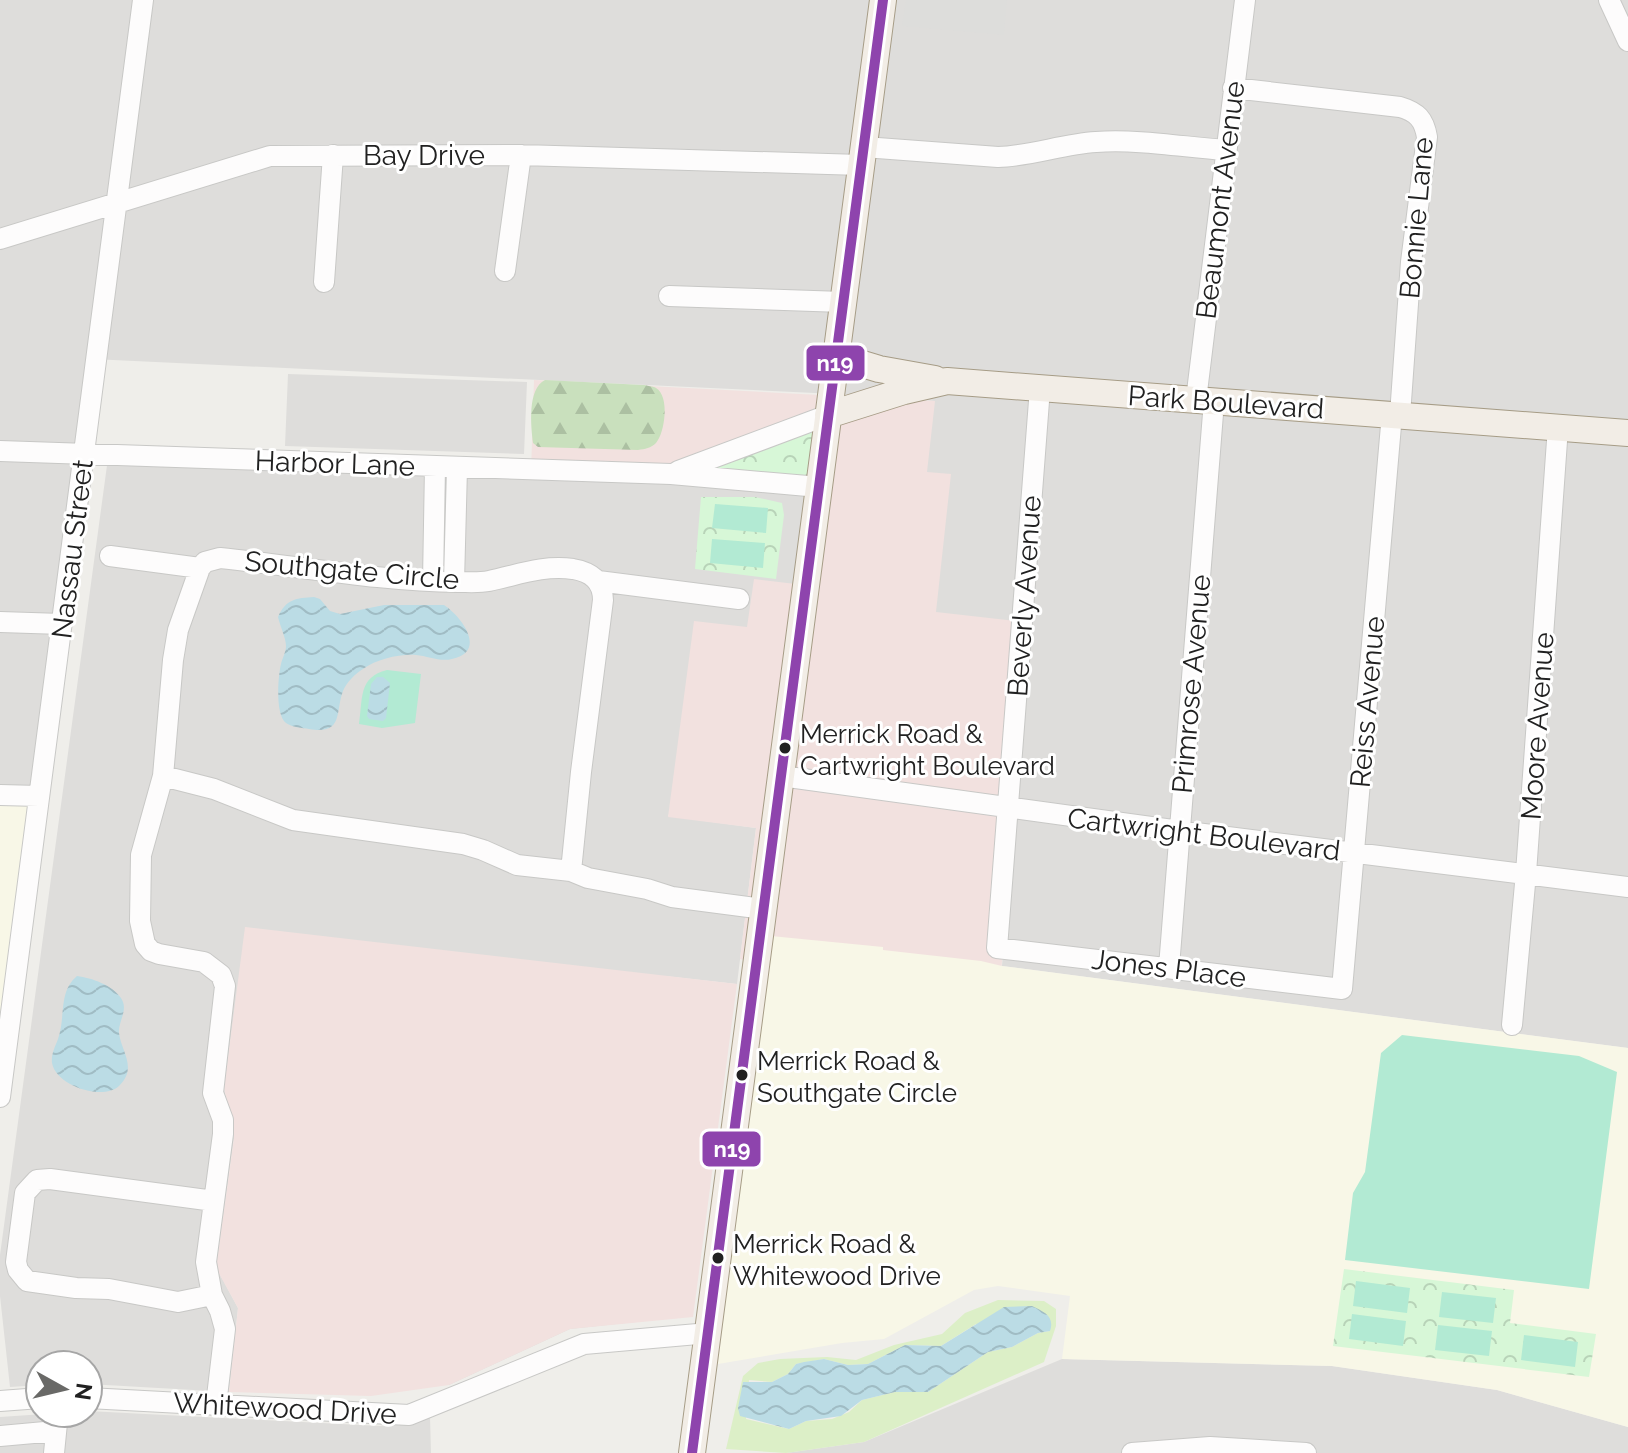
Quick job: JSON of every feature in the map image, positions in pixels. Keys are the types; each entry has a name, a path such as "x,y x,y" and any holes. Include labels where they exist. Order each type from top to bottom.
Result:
{"main road":[{"path":"692,1453 883,0"},
{"path":"836,356 879,369 947,381"},
{"name":"Park Boulevard","path":"828,415 947,381 1628,433"}],"street":[{"name":"Nassau Street","path":"0,1097 143,0"},
{"name":"Beaumont Avenue","path":"1205,401 1225,150 1245,0"},
{"path":"1609,0 1628,41"},
{"name":"Bonnie Lane","path":"1233,88 1400,107 1413,111 1423,119 1427,137 1396,414"},
{"name":"Bay Drive","path":"0,239 270,156 1017,157 1095,142 1225,150"},
{"path":"324,282 333,155"},
{"path":"505,271 521,155"},
{"path":"669,296 843,302"},
{"name":"Beverly Avenue","path":"997,948 1040,388"},
{"name":"Primrose Avenue","path":"1169,967 1205,401"},
{"name":"Reiss Avenue","path":"1342,989 1396,414"},
{"name":"Harbor Lane","path":"671,474 828,415"},
{"name":"Moore Avenue","path":"1512,1025 1558,427"},
{"name":"Harbor Lane","path":"0,451 671,474 819,487"},
{"path":"433,581 435,467"},
{"path":"454,582 457,468"},
{"name":"Southgate Circle","path":"110,556 200,568 205,562 220,558 401,580 454,582 486,582 529,570 551,568 589,573 598,581 739,599"},
{"path":"200,568 178,630 163,776 141,855 139,887 145,944 159,954 204,962 214,967 225,986 213,1093 223,1120 223,1134 206,1262 212,1295 225,1329 216,1405"},
{"path":"571,871 603,600 603,590 598,581"},
{"path":"0,622 62,624"},
{"path":"163,776 214,789 293,820 463,844 517,865 571,871 604,883 647,889 672,897 764,909"},
{"name":"Cartwright Boulevard","path":"781,776 1180,831 1628,887"},
{"path":"0,795 39,796"},
{"name":"Jones Place","path":"997,948 1342,989"},
{"path":"212,1295 178,1302 109,1289 34,1284 18,1270 16,1262 25,1193 37,1180 50,1179 214,1201"},
{"name":"Whitewood Drive","path":"104,1399 409,1415 584,1344 709,1333"},
{"path":"0,1401 24,1399"},
{"path":"0,1436 28,1429"},
{"path":"54,1453 56,1429"},
{"path":"1132,1453 1210,1447 1306,1453"}],"shaded area":[{"path":"0,0 1628,0 1628,1048 1002,966 1032,623 887,782 934,401 92,359 36,799 0,798"},
{"path":"906,0 1007,0 1004,35 902,26"},
{"path":"288,374 527,382 524,454 285,446"},
{"path":"534,380 935,401 927,472 951,474 936,612 1033,623 999,994 782,970 740,959 756,828 668,817 694,621 747,627 754,579 804,585 816,489 531,472"},
{"path":"108,458 817,489 804,586 786,584 668,816 756,828 737,984 665,976 682,1317 570,1329 449,1385 246,927 224,1088 234,1138 216,1267 238,1308 229,1392 104,1385 104,1349 24,1349 24,1386 10,1387 0,1296 0,1255"},
{"path":"0,798 36,799 0,1064"},
{"path":"245,927 737,984 693,1317 570,1329 449,1385 371,1396 229,1392 238,1308 216,1268 234,1138 224,1088"},
{"path":"771,936 883,947 883,950 1628,1048 1628,1427 1497,1390 1332,1366 1062,1359 1070,1296 998,1286 974,1290 884,1339 718,1364"},
{"path":"1062,1359 1332,1366 1497,1390 1628,1427 1628,1453 786,1453 864,1442"},
{"path":"104,1412 380,1426 430,1417 431,1453 0,1453 0,1417 24,1415 24,1429 104,1429"}],"green space":[{"path":"545,380 655,388 660,392 665,406 659,438 652,446 638,450 538,447 533,443 532,408 535,391"},
{"path":"826,418 817,484 678,473"},
{"path":"701,497 755,497 782,503 784,515 776,579 695,569"},
{"path":"715,504 768,508 766,533 712,528"},
{"path":"712,539 765,543 763,568 710,563"},
{"path":"387,670 421,674 415,723 382,728 359,724 366,684 378,673"},
{"path":"1402,1035 1579,1056 1617,1072 1589,1289 1345,1260 1353,1193 1365,1172 1381,1053"},
{"path":"1344,1269 1514,1290 1510,1323 1596,1334 1589,1377 1333,1346"},
{"path":"1356,1281 1410,1288 1407,1313 1353,1306"},
{"path":"1442,1292 1496,1298 1493,1323 1439,1317"},
{"path":"998,1300 1044,1301 1056,1309 1056,1326 1044,1362 864,1442 786,1453 726,1449 743,1376 758,1363 827,1357 856,1360 894,1345 942,1334 965,1313","holes":["976,1324 1050,1331 1038,1333 1012,1347 988,1352 928,1392 895,1392 862,1400 849,1412 832,1419 806,1421 789,1429 746,1419 749,1380 772,1382 788,1374 796,1364 824,1359 848,1365 868,1364 905,1345 941,1346"]},
{"path":"1352,1314 1406,1321 1403,1346 1349,1339"},
{"path":"1438,1325 1492,1331 1489,1356 1435,1350"},
{"path":"1524,1335 1578,1342 1575,1367 1521,1360"}],"water":[{"path":"314,597 320,599 330,611 340,614 384,605 444,605 468,633 468,649 463,655 448,660 409,655 375,662 357,673 346,685 336,720 328,729 291,725 283,719 279,704 279,677 286,646 278,617 284,606 292,601"},
{"path":"377,677 383,677 390,683 386,718 383,721 367,716 371,684"},
{"path":"77,976 107,986 123,1002 119,1033 128,1066 125,1079 112,1090 81,1089 62,1078 52,1063 67,989"},
{"path":"1032,1306 1050,1318 1050,1331 1038,1333 1012,1347 988,1352 928,1392 895,1392 862,1400 841,1416 806,1421 789,1429 740,1416 738,1408 743,1382 772,1382 788,1374 796,1364 804,1362 824,1359 848,1365 868,1364 905,1345 941,1346 1004,1307"}],"transit line":[{"name":"n19","path":"692,1453 883,0"}],"place":[{"name":"Merrick Road & Cartwright Boulevard","path":"785,748"},
{"name":"Merrick Road & Southgate Circle","path":"742,1075"},
{"name":"Merrick Road & Whitewood Drive","path":"718,1258"}]}
